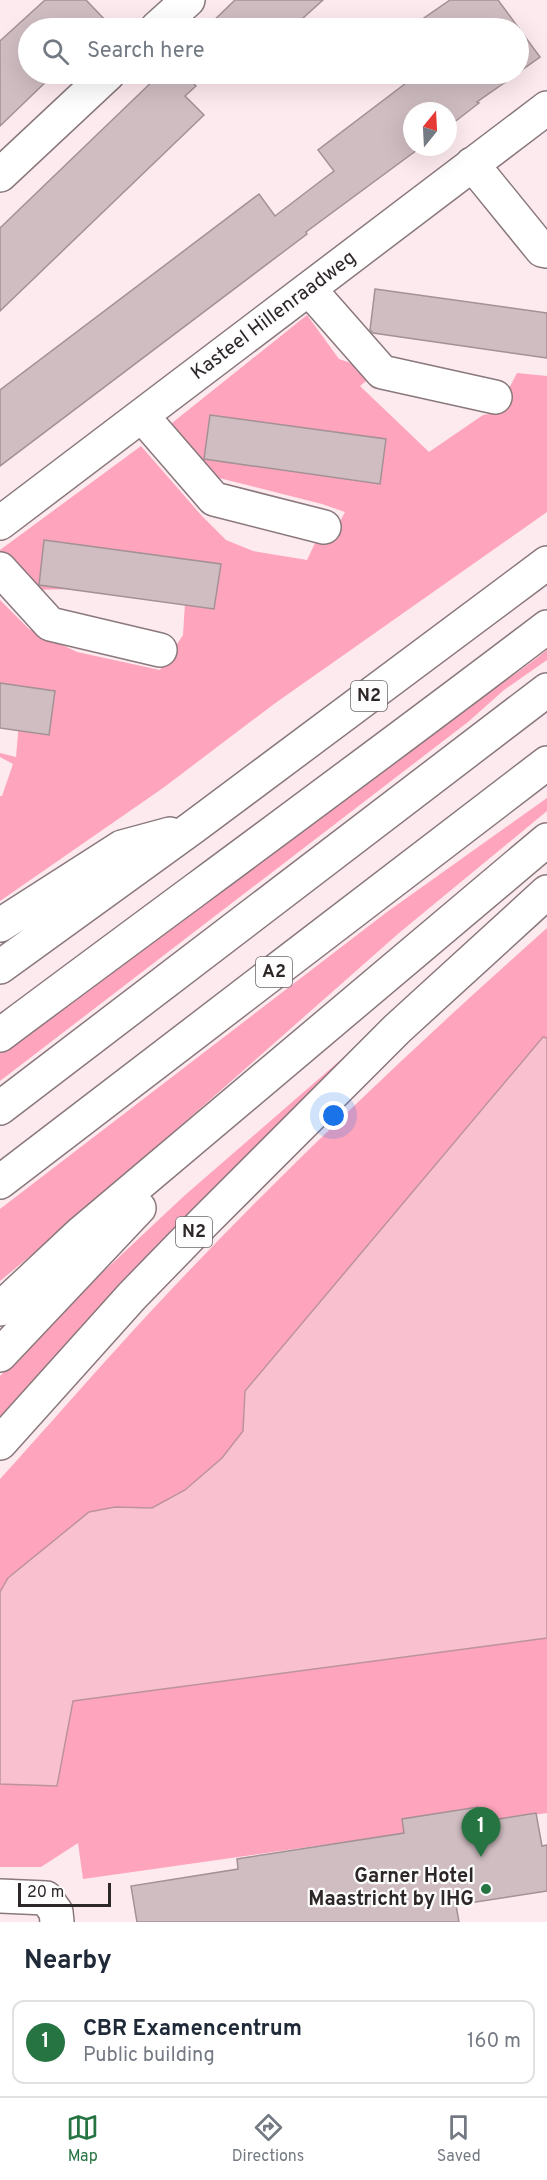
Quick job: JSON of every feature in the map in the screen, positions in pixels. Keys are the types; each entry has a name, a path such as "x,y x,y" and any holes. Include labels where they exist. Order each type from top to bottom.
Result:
{"main road":[{"path":"168,18 188,0"},
{"path":"0,175 97,84"},
{"name":"Kasteel Hillenraadweg","path":"0,524 547,108"},
{"path":"472,164 542,250 547,251"},
{"path":"309,289 382,372 495,398"},
{"path":"143,417 214,499 324,527"},
{"name":"N2","path":"0,967 192,828 547,563"},
{"path":"0,569 50,624 160,650"},
{"path":"0,1035 340,781 400,739 547,627"},
{"path":"0,1108 547,690"},
{"name":"A2","path":"0,1182 547,763"},
{"name":"N2","path":"0,926 122,847 192,828"},
{"path":"0,1309 81,1233 547,840"},
{"name":"N2","path":"0,1443 132,1296 204,1222 397,1029 547,892"},
{"path":"0,1355 245,1097"},
{"path":"0,1896 46,1898 56,1912 57,1922"}],"shaded area":[{"path":"307,315 339,359 377,372 360,386 429,452 483,415 496,413 517,373 547,376 547,512 274,704 163,788 0,901 0,796 2,796 13,764 0,757 0,753 16,757 20,710 0,710 0,600 29,629 77,652 160,670 183,635 186,587 26,590 0,561 0,550 141,446 226,540 253,551 307,560 315,543 328,544 345,512 322,504 191,471 162,431"},
{"path":"547,650 547,660 504,690 468,722 0,1081 0,1053 394,755 510,678"},
{"path":"547,798 547,811 399,933 75,1219 0,1281 0,1209 387,912"},
{"path":"547,928 547,1038 543,1037 245,1391 243,1431 222,1458 185,1490 152,1508 115,1507 8,1578 0,1592 0,1479 152,1310 247,1211 395,1067"},
{"path":"406,1003 0,1419 0,1376 69,1304 184,1196"},
{"path":"543,1037 547,1038 547,1638 73,1701 57,1786 0,1784 0,1592 8,1578 89,1512 115,1507 152,1508 185,1490 222,1458 243,1431 245,1391"},
{"path":"547,1638 547,1813 83,1879 78,1843 41,1867 0,1867 0,1784 57,1786 73,1701"}],"building":[{"path":"45,0 86,0 103,18 25,18"},
{"path":"235,0 323,0 303,18 216,18"},
{"path":"450,0 498,0 512,18 424,18"},
{"path":"18,25 18,84 44,84 0,126 0,41"},
{"path":"529,42 540,57 529,65"},
{"path":"150,84 194,84 196,86 185,96 204,115 0,311 0,228"},
{"path":"405,84 503,84 457,120 457,102 403,102 403,156 409,156 0,466 0,390 259,194 275,216 334,171 318,150"},
{"path":"375,289 547,313 547,358 373,333 370,330"},
{"path":"210,415 386,439 380,484 204,459"},
{"path":"44,540 221,564 214,609 39,585"},
{"path":"0,683 55,691 49,735 0,728"},
{"path":"478,1807 480,1822 536,1813 542,1846 547,1845 547,1891 456,1905 459,1922 137,1922 131,1886 238,1869 237,1859 404,1833 402,1819"}],"place":[{"name":"CBR Examencentrum","path":"481,1857"},
{"name":"Garner Hotel Maastricht by IHG","path":"486,1889"}]}
